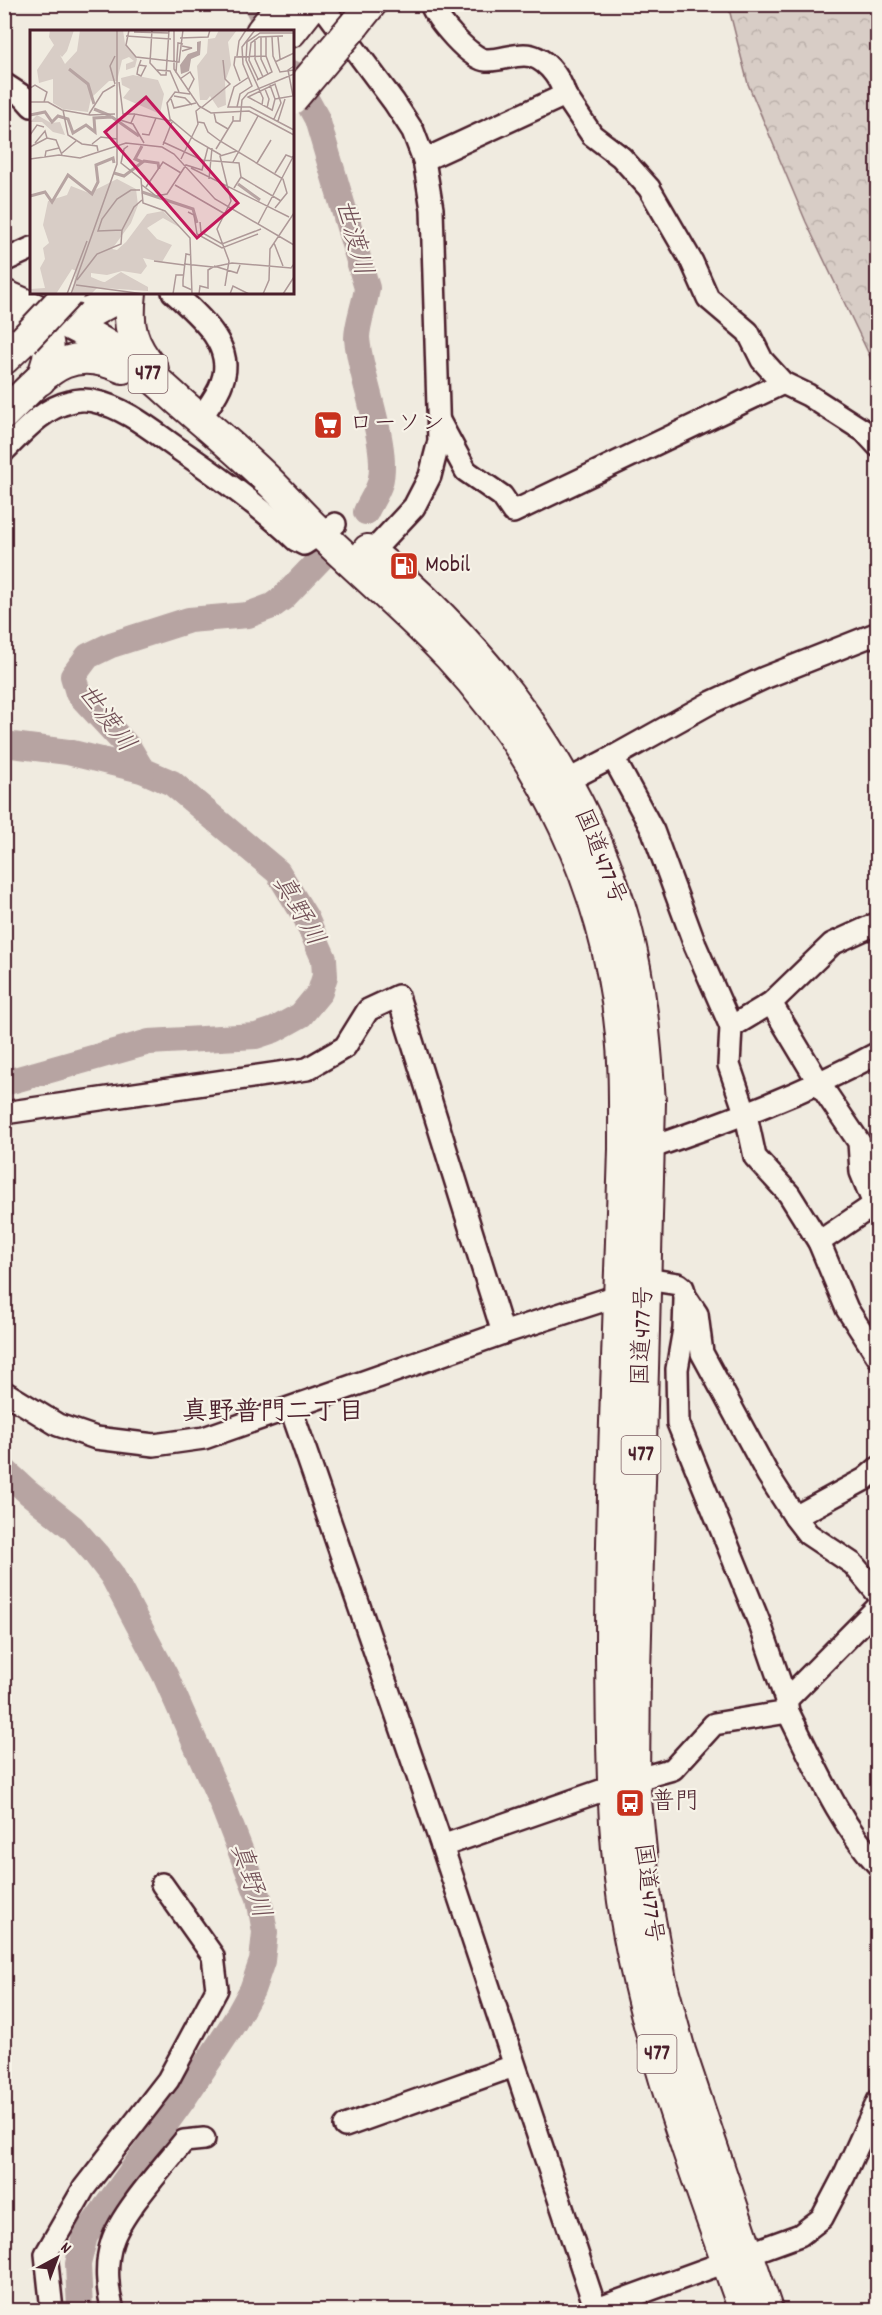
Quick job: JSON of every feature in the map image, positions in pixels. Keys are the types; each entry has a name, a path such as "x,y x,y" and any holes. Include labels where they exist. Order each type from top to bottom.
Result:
{"highway":[{"path":"263,30 283,4"},
{"path":"293,30 313,4"},
{"path":"294,97 363,14"},
{"path":"30,311 91,312 111,304 126,294"},
{"path":"129,294 129,323 136,345 152,369 189,410"},
{"path":"30,311 45,332 49,348 48,364 40,380"},
{"name":"国道477号","path":"30,311 123,355 271,483 328,528 371,553 455,632 481,660 531,726 557,786 568,834 593,903 611,967 621,1026 624,1149 611,1585 623,1783 661,1981 737,2258 744,2310"},
{"path":"4,414 40,380 72,358 87,357 102,359 128,370 189,410"},
{"name":"国道477号","path":"328,528 472,682 557,786 602,856 619,904 630,947 644,1019 650,1102 650,1148 635,1672 623,1783"},
{"name":"国道477号","path":"737,2258 767,2310"}],"street":[{"path":"321,4 413,131 424,160 432,209 439,441 430,476 414,507 371,553"},
{"path":"431,4 446,26 470,53 484,60 526,55 545,62 562,84 565,95 592,135 621,157 649,188 692,262 708,298 748,332 762,360 783,383 808,395 864,431 878,446"},
{"path":"4,84 30,104"},
{"path":"424,160 565,95"},
{"path":"4,261 30,249"},
{"path":"174,294 195,312 212,332 224,357 222,383 189,410"},
{"path":"438,421 466,471 502,496 513,512 783,383"},
{"path":"4,451 33,422 53,409 71,401 91,400 125,413 166,440 248,497 296,540 304,544 328,528"},
{"path":"557,786 710,703 764,678 878,633"},
{"path":"613,757 653,831 695,945 731,1027 729,1065 746,1115 755,1157 789,1194 819,1242 847,1309 878,1357"},
{"path":"731,1027 771,1003 832,944 878,923"},
{"path":"4,1113 307,1069 345,1047 368,1010 398,996 503,1333"},
{"path":"771,1003 819,1083 859,1142 861,1172 876,1203 819,1242"},
{"path":"650,1148 746,1115 819,1083 878,1053"},
{"path":"4,1392 58,1425 96,1438 154,1445 204,1438 503,1333 620,1295 645,1279 678,1284 683,1288 685,1296 684,1329 677,1369 678,1423 761,1628 787,1706 830,1794 867,1854 878,1865"},
{"path":"685,1296 697,1314 702,1353 768,1475 795,1517 808,1534 853,1564 878,1594"},
{"path":"291,1409 442,1846 595,2310 800,2235 822,2218 878,2101"},
{"path":"795,1517 865,1479 878,1468"},
{"path":"442,1846 623,1783 673,1769 714,1724 787,1706 878,1607"},
{"path":"52,2310 46,2254 84,2188 168,2080 217,1989 213,1956 162,1884"},
{"path":"345,2126 514,2066"},
{"path":"113,2310 107,2269 112,2241 128,2212 184,2141 204,2139"}],"green space":[{"path":"728,5 877,5 878,359 874,365 806,222 748,84"}],"waterway":[{"name":"世渡川","path":"256,4 269,30"},
{"name":"世渡川","path":"294,77 317,119 367,288 357,338 378,432 382,468 379,487 366,512"},
{"name":"世渡川","path":"142,770 129,748 78,693 73,676 88,656 111,645 189,620 248,615 272,606 283,598 329,550"},
{"name":"真野川","path":"4,744 68,752 142,770 172,783 278,872 306,918 324,959 325,976 320,992 301,1015 274,1030 256,1036 149,1042 4,1083"},
{"name":"真野川","path":"4,1470 73,1528 112,1575 165,1675 221,1801 259,1898 265,1932 262,1961 252,1990 235,2021 182,2101 85,2236 78,2264 80,2310"}],"place":[{"name":"ローソン","path":"328,425"},
{"name":"Mobil","path":"404,566"},
{"name":"普門","path":"630,1803"}],"district":[{"name":"真野普門二丁目","path":"273,1413"}]}
